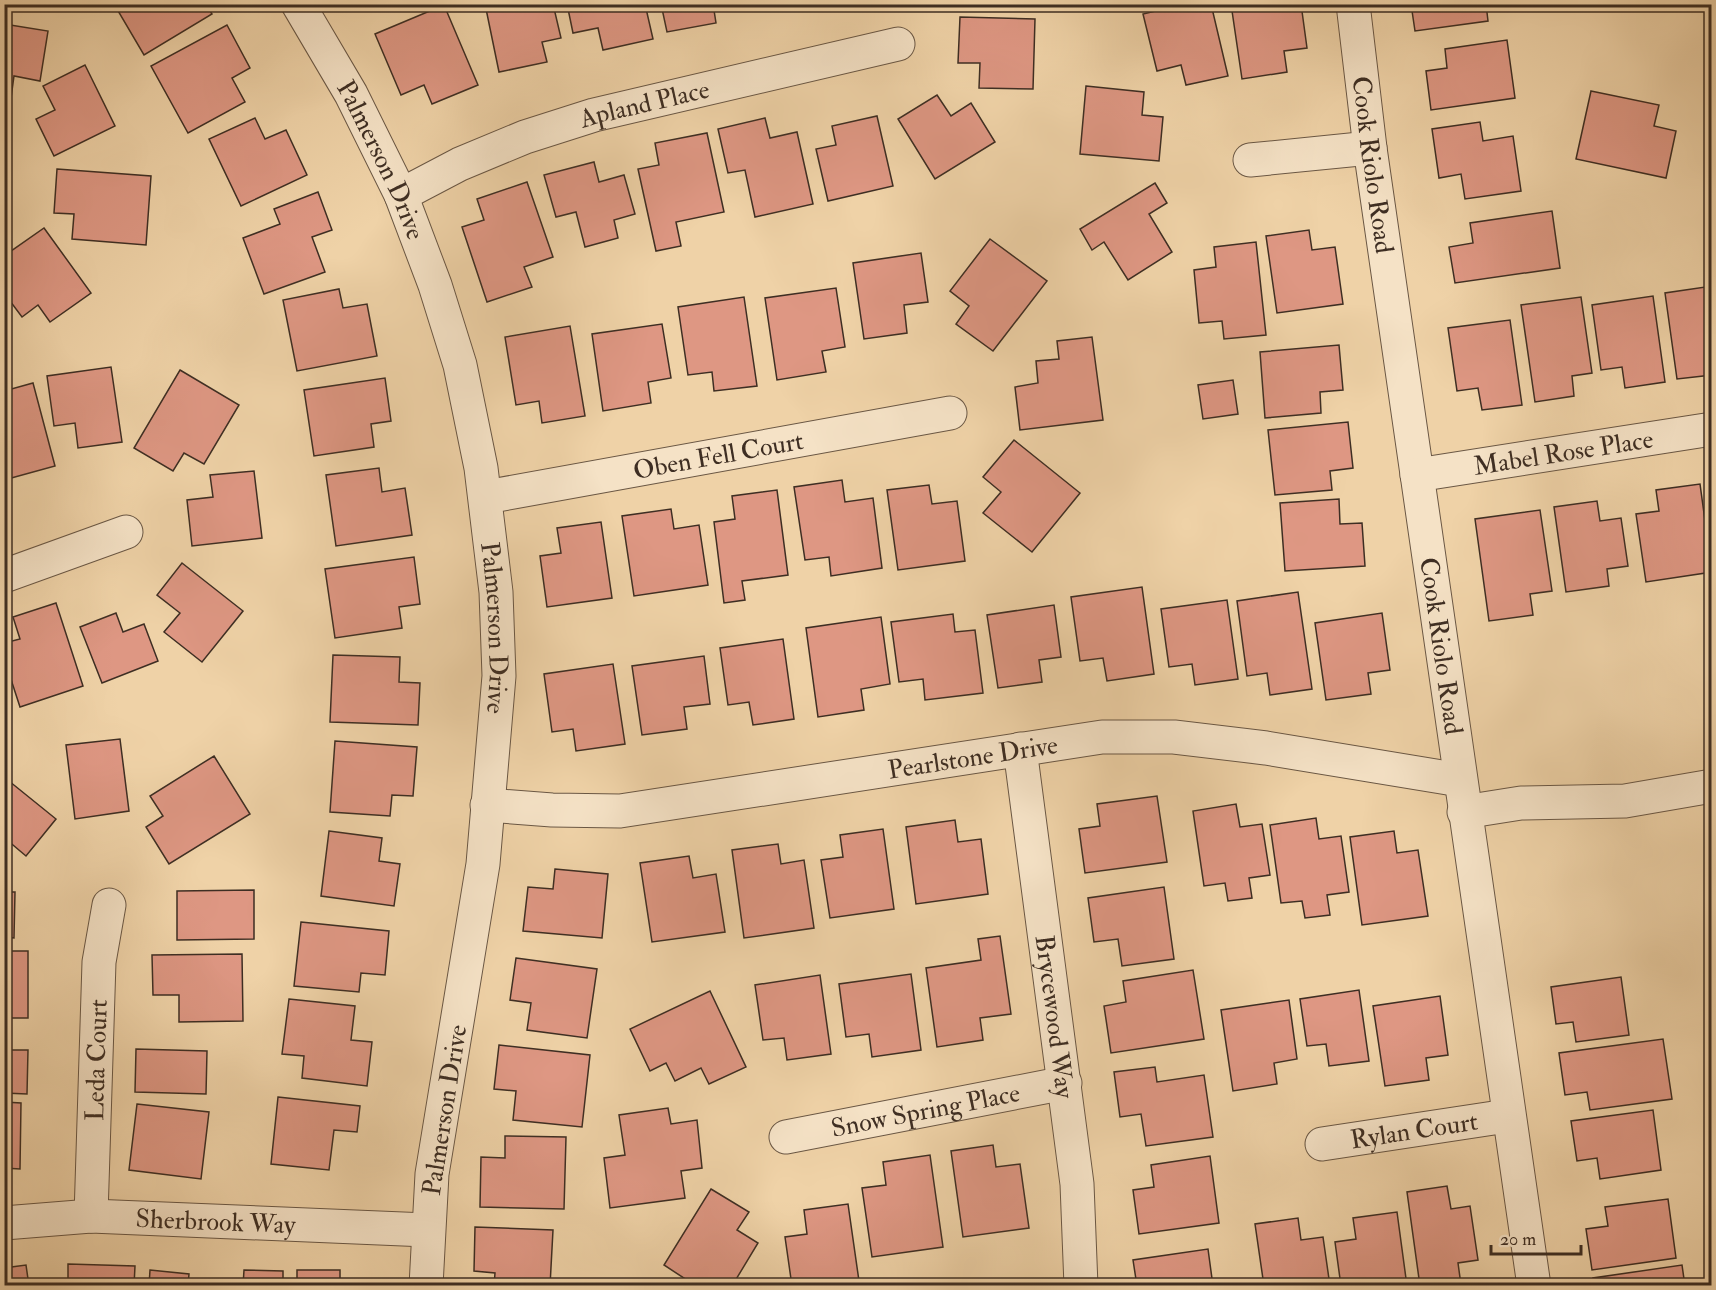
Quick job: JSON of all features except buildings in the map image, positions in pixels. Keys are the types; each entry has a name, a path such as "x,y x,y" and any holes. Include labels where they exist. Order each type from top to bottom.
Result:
{"street":[{"name":"Palmerson Drive","path":"298,4 351,94 401,195 435,285 460,365 486,497 496,592 499,676 483,864 432,1174 427,1230 426,1286"},
{"name":"Cook Riolo Road","path":"1353,4 1370,148 1507,1116 1534,1286"},
{"name":"Apland Place","path":"401,195 460,164 514,141 594,115 898,44"},
{"path":"1250,160 1370,148"},
{"name":"Oben Fell Court","path":"486,497 950,413"},
{"name":"Mabel Rose Place","path":"1417,475 1712,429"},
{"path":"4,576 126,532"},
{"name":"Pearlstone Drive","path":"487,805 552,810 620,811 1102,737 1174,737 1266,748 1462,796 1521,803 1625,801 1712,786"},
{"name":"Brycewood Way","path":"1020,749 1077,1184 1081,1286"},
{"name":"Leda Court","path":"92,1216 99,962 109,905"},
{"name":"Snow Spring Place","path":"786,1137 1065,1083"},
{"name":"Rylan Court","path":"1322,1144 1507,1116"},
{"name":"Sherbrook Way","path":"4,1223 92,1216 427,1230"}]}
